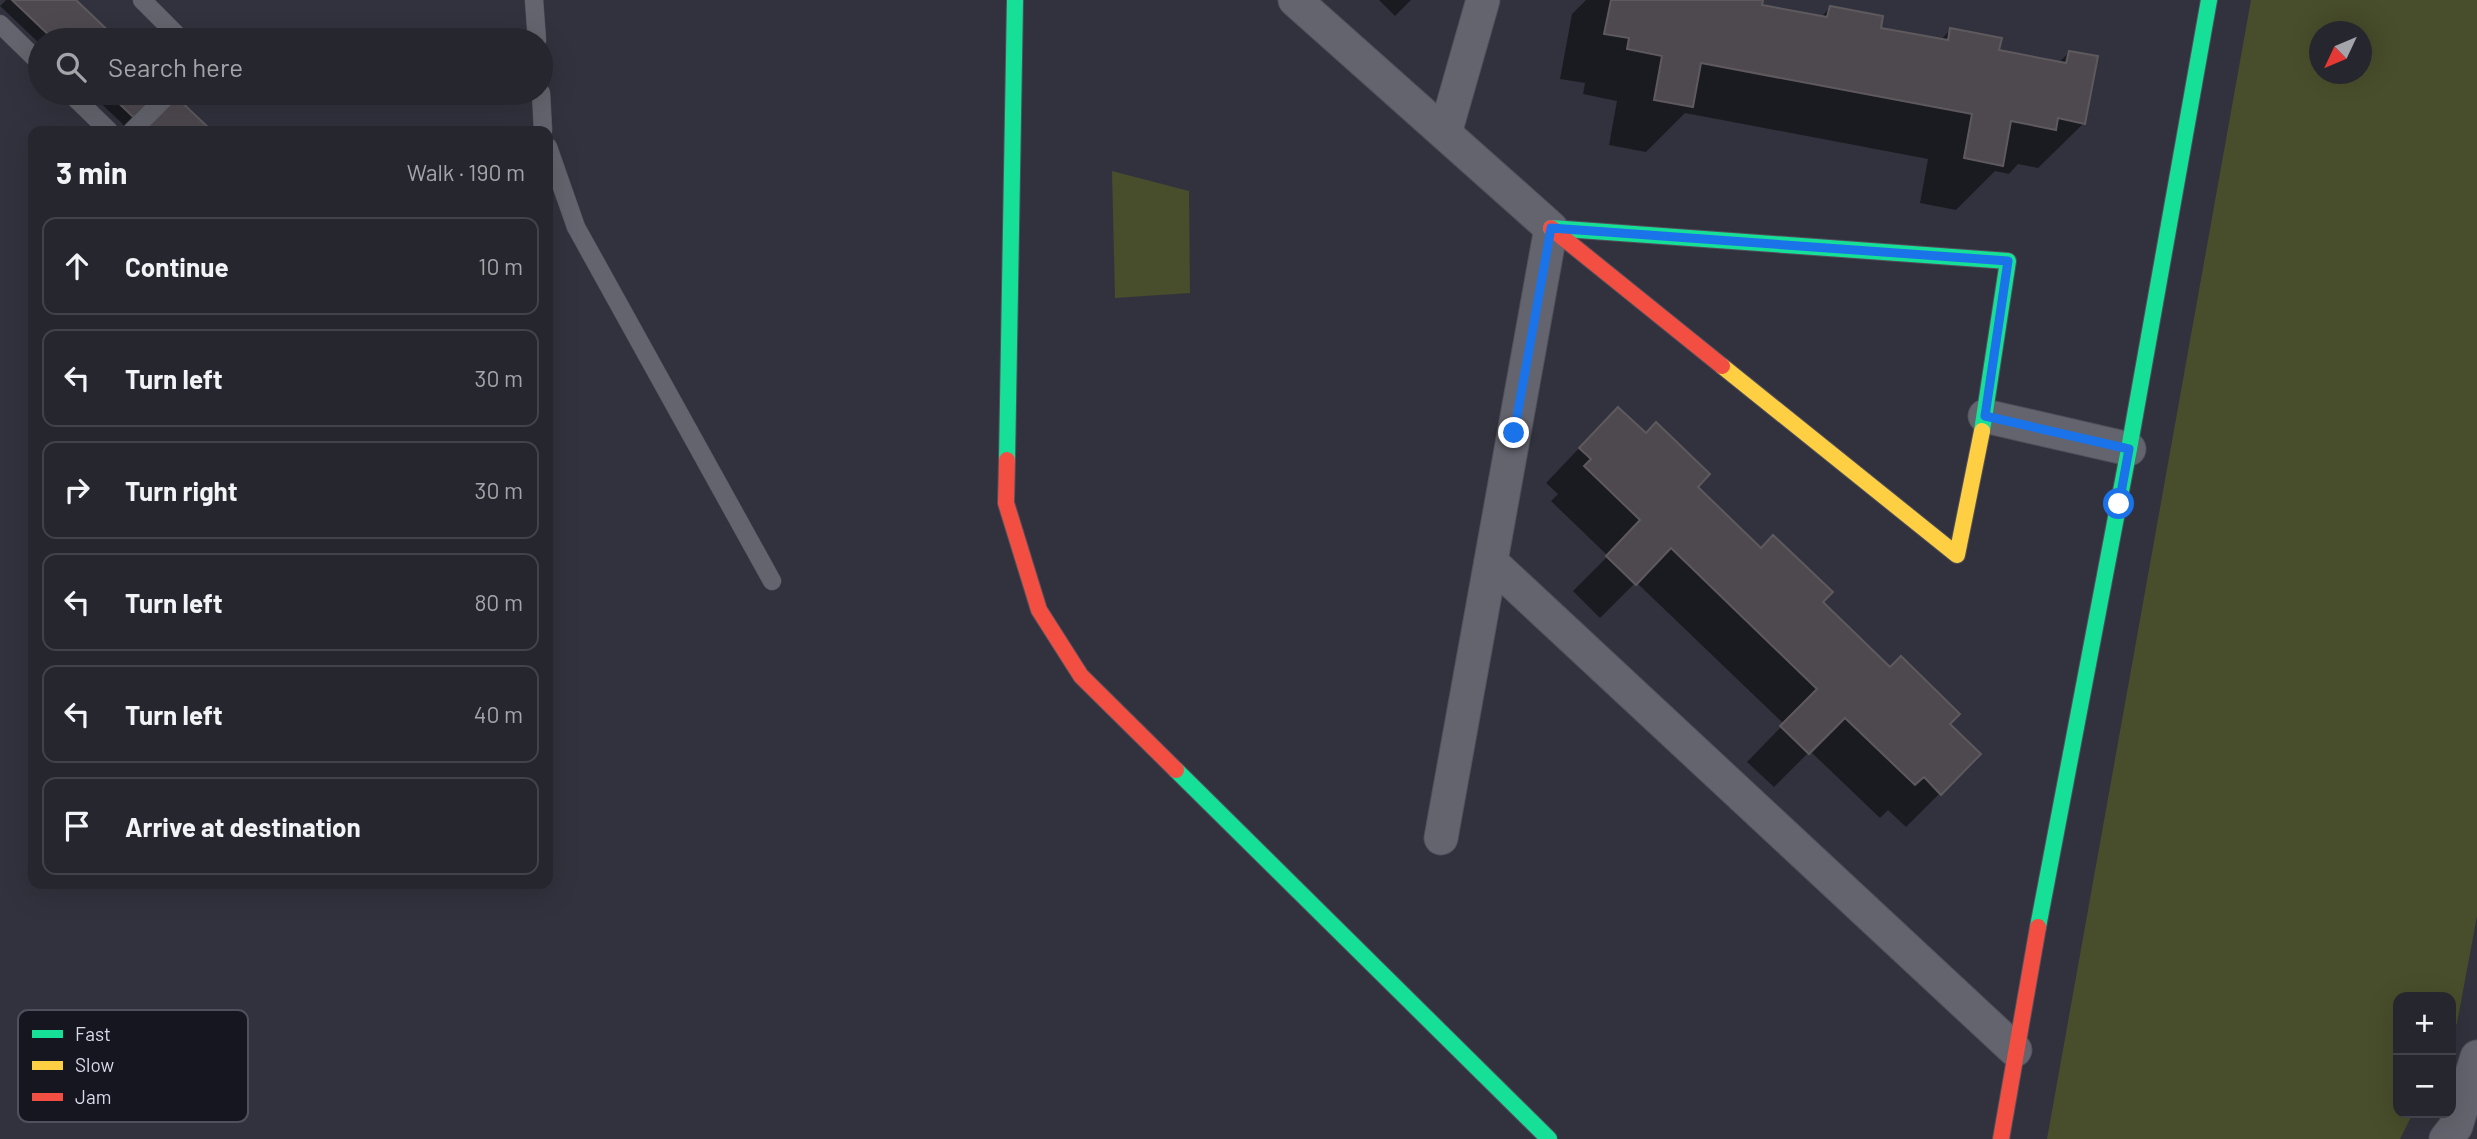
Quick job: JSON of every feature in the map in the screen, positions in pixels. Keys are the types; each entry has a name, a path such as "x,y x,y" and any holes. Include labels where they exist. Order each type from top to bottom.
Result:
{"street":[{"path":"1015,0 1006,503 1039,610 1081,676 1549,1139"},
{"path":"1294,0 1551,228 1958,555 1985,416 2008,261 1551,228"},
{"path":"1445,133 1483,0"},
{"path":"2001,1139 2015,1050 2129,449 2209,0"},
{"path":"1441,838 1551,228"},
{"path":"1985,416 2129,449"},
{"path":"1491,562 2015,1050"},
{"path":"2446,1139 2456,1126 2477,1057"}],"lane":[{"path":"142,0 169,28"},
{"path":"534,0 536,28"},
{"path":"0,24 28,51"},
{"path":"82,105 104,126"},
{"path":"137,126 158,105"},
{"path":"542,105 543,126"},
{"path":"553,162 576,227 772,581"}],"green space":[{"path":"2251,0 2477,0 2477,916 2456,1025 2456,992 2393,992 2393,1118 2410,1118 2400,1139 2047,1139"},
{"path":"1112,171 1189,191 1190,293 1115,298"}],"building":[{"path":"12,0 76,0 105,28 41,28"},
{"path":"1611,0 1763,0 1762,5 1827,17 1830,6 1883,16 1881,28 1948,40 1950,28 2002,38 1999,50 2066,63 2069,51 2098,56 2085,124 2058,118 2056,130 2011,121 2003,166 1964,158 1972,114 1701,63 1693,107 1654,100 1662,56 1627,49 1629,38 1604,34"},
{"path":"121,105 185,105 207,126 143,126"},
{"path":"1618,407 1646,433 1656,422 1710,474 1698,487 1761,548 1773,535 1833,592 1823,602 1890,667 1901,656 1960,714 1950,724 1981,754 1941,795 1924,777 1915,785 1845,718 1809,754 1780,726 1817,689 1671,548 1636,585 1606,556 1640,520 1584,466 1591,459 1579,448"}],"traffic: fast":[{"path":"1007,460 1015,0"},
{"path":"2038,927 2129,449 2209,0"},
{"path":"1551,228 2008,261 1982,431"},
{"path":"1176,770 1549,1139"}],"traffic: slow":[{"path":"1722,366 1957,555 1982,431"}],"traffic: jam":[{"path":"1551,228 1722,366"},
{"path":"1007,460 1006,503 1039,610 1081,676 1176,770"},
{"path":"2001,1139 2038,927"}],"route":[{"path":"1514,433 1551,228 2008,261 1985,416 2129,449 2119,504"}]}
